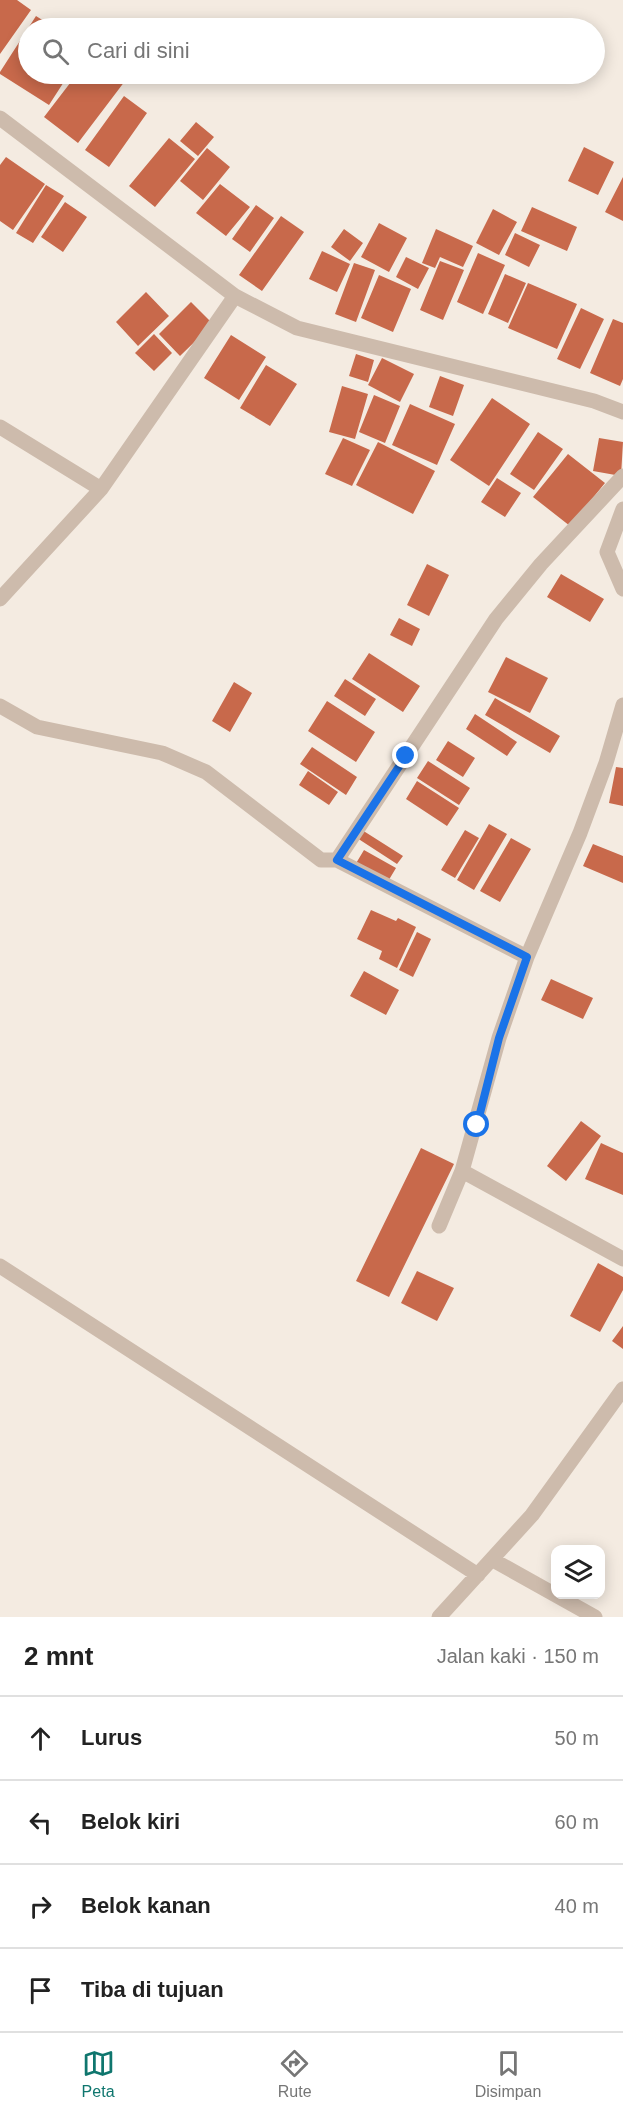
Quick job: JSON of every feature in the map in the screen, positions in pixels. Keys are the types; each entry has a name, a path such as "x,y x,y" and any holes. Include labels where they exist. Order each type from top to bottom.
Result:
{"street":[{"path":"0,118 235,296 297,328 594,401 623,412"},
{"path":"0,600 100,489 235,296"},
{"path":"0,427 100,489"},
{"path":"337,860 496,619 541,564 623,476"},
{"path":"623,509 607,552 623,589"},
{"path":"439,1226 462,1171 499,1038 527,957 584,823 606,763 623,705"},
{"path":"0,706 37,727 162,753 206,772 321,860 337,860 527,957"},
{"path":"462,1171 623,1259"},
{"path":"0,1266 478,1575"},
{"path":"439,1617 532,1515 623,1389"},
{"path":"493,1560 595,1617"}],"building":[{"path":"0,0 17,0 31,10 25,18 18,18 18,28 0,54"},
{"path":"18,44 18,84 63,84 49,105 0,72"},
{"path":"69,84 123,84 78,143 44,117"},
{"path":"124,96 147,113 109,167 85,150"},
{"path":"196,122 214,137 198,156 180,141"},
{"path":"169,138 195,159 155,207 129,186"},
{"path":"584,147 614,162 598,195 568,181"},
{"path":"207,148 230,167 203,200 180,181"},
{"path":"6,157 45,184 13,230 0,221 0,165"},
{"path":"623,177 623,221 605,212"},
{"path":"220,184 250,207 226,236 196,213"},
{"path":"46,185 64,196 33,243 16,233"},
{"path":"65,202 87,217 63,252 41,237"},
{"path":"256,205 274,218 250,252 232,239"},
{"path":"532,207 577,227 567,251 521,231"},
{"path":"493,209 517,222 499,255 476,243"},
{"path":"281,216 304,232 262,291 239,275"},
{"path":"379,223 407,238 389,272 361,257"},
{"path":"344,229 363,243 350,261 331,247"},
{"path":"436,229 473,246 463,267 440,257 435,268 422,263"},
{"path":"515,233 540,245 529,267 505,255"},
{"path":"322,251 350,264 337,292 309,279"},
{"path":"478,253 505,265 483,314 457,302"},
{"path":"406,257 429,268 418,289 396,277"},
{"path":"440,261 464,270 443,320 420,310"},
{"path":"354,263 375,270 356,322 335,314"},
{"path":"505,274 526,283 508,323 488,314"},
{"path":"379,275 411,289 393,332 361,318"},
{"path":"528,283 577,304 557,349 508,328"},
{"path":"146,292 169,316 138,346 116,322"},
{"path":"191,302 213,324 180,356 159,334"},
{"path":"581,308 604,319 580,369 557,359"},
{"path":"613,319 623,323 623,379 620,386 590,373"},
{"path":"154,334 172,353 154,371 135,353"},
{"path":"231,335 266,357 239,400 204,378"},
{"path":"356,354 374,360 368,382 349,376"},
{"path":"382,358 414,374 400,402 368,385"},
{"path":"266,365 297,384 270,426 240,408"},
{"path":"440,376 464,385 453,416 429,407"},
{"path":"342,386 368,394 355,439 329,432"},
{"path":"374,395 400,406 385,443 359,432"},
{"path":"492,398 530,424 489,486 450,460"},
{"path":"410,404 455,424 437,465 392,445"},
{"path":"538,432 563,449 534,490 510,474"},
{"path":"343,438 370,450 352,486 325,474"},
{"path":"599,438 623,442 621,476 593,471"},
{"path":"378,442 435,471 413,514 356,485"},
{"path":"568,454 605,483 570,526 533,497"},
{"path":"497,478 521,493 505,517 481,502"},
{"path":"427,564 449,575 429,616 407,605"},
{"path":"561,574 604,599 590,622 547,597"},
{"path":"399,618 420,629 412,646 390,635"},
{"path":"369,653 420,686 403,712 352,679"},
{"path":"506,657 548,678 530,713 488,692"},
{"path":"345,679 376,699 365,716 334,696"},
{"path":"234,682 252,693 230,732 212,721"},
{"path":"495,698 560,736 550,753 485,715"},
{"path":"327,701 375,732 356,762 308,731"},
{"path":"475,714 517,742 507,756 466,729"},
{"path":"448,741 475,758 463,777 436,760"},
{"path":"312,747 357,777 346,795 300,764"},
{"path":"428,761 470,788 459,805 417,778"},
{"path":"616,767 623,768 623,806 609,803"},
{"path":"308,771 338,792 329,805 299,785"},
{"path":"417,781 459,808 447,826 406,799"},
{"path":"489,824 507,834 474,890 457,880"},
{"path":"362,830 403,856 397,864 357,838"},
{"path":"465,830 479,838 455,878 441,870"},
{"path":"511,838 531,849 500,902 480,891"},
{"path":"593,844 623,856 623,883 583,866"},
{"path":"364,850 396,868 387,883 355,865"},
{"path":"371,910 396,921 398,918 416,927 397,968 379,959 382,951 357,939"},
{"path":"417,932 431,939 413,977 399,970"},
{"path":"364,971 399,990 386,1015 350,996"},
{"path":"551,979 593,998 583,1019 541,1000"},
{"path":"581,1121 601,1136 566,1181 547,1166"},
{"path":"601,1143 623,1153 623,1195 585,1179"},
{"path":"421,1148 454,1164 389,1297 356,1281"},
{"path":"598,1263 623,1277 623,1290 600,1332 570,1316"},
{"path":"417,1271 454,1288 437,1321 401,1303"},
{"path":"623,1326 623,1349 612,1341"}],"route":[{"path":"406,756 337,860 527,957 499,1038 477,1125"}]}
